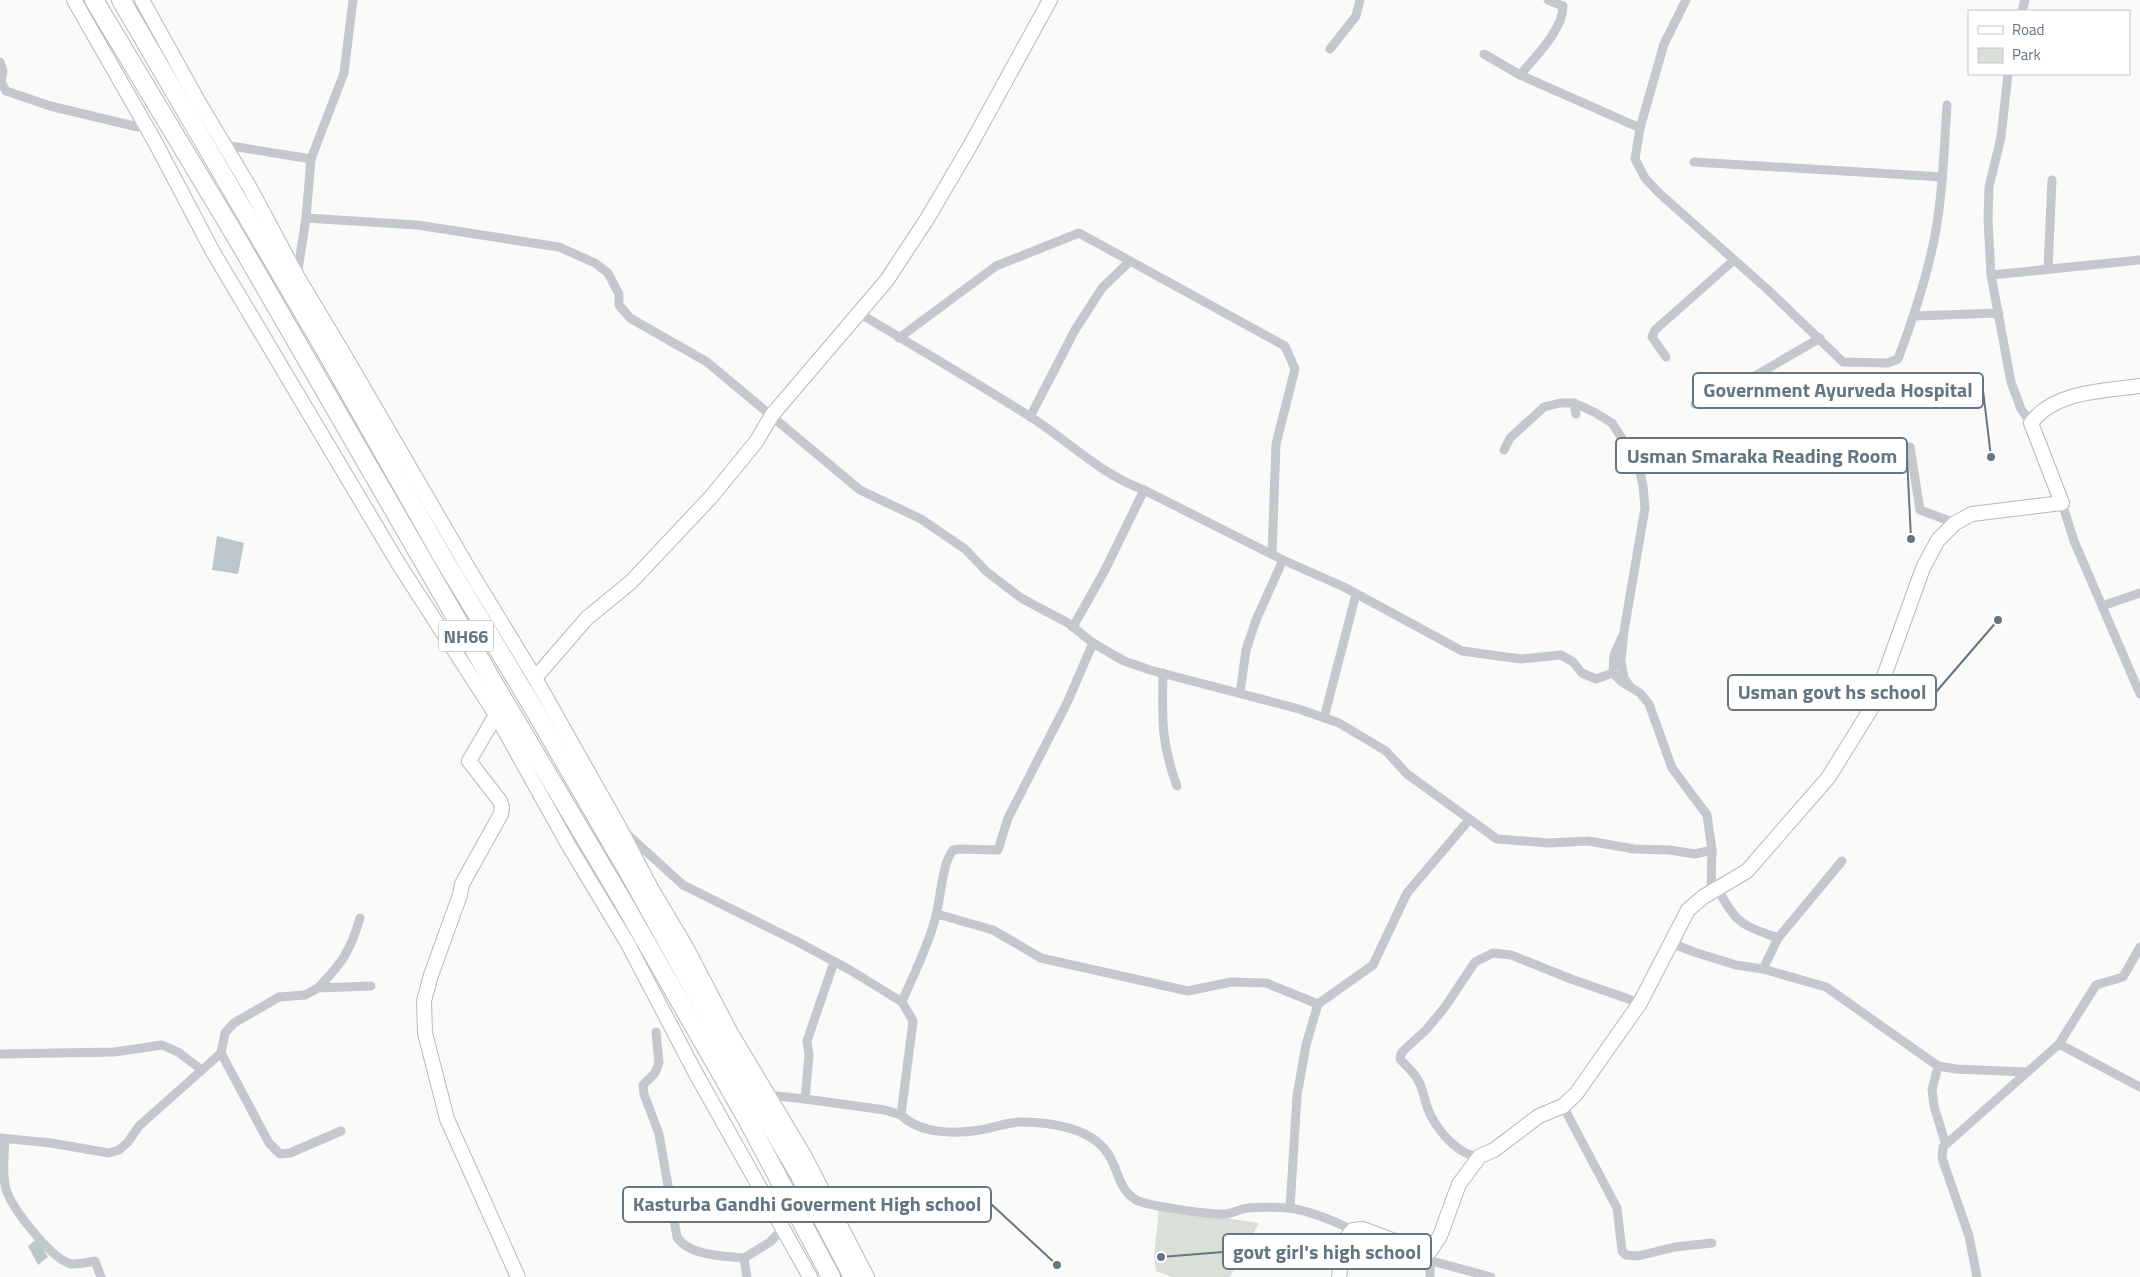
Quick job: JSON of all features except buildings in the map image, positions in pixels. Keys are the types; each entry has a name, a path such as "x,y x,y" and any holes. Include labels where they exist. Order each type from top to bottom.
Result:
{"highway":[{"name":"NH66","path":"94,0 234,235 493,682 622,900 747,1119 831,1277"},
{"name":"NH66","path":"121,0 328,355 437,547 619,856 746,1085 799,1174 853,1277"}],"street":[{"path":"74,0 154,140 213,252 398,563 496,715 628,944 694,1072 784,1228 810,1277"},
{"path":"142,0 250,188 297,276 535,678 618,825 651,888 685,945 731,1034 804,1155 867,1277"},
{"path":"297,276 306,218 311,159 344,73 353,0"},
{"path":"535,678 587,618 631,582 711,497 756,442 772,415 887,280 927,219 970,146 1050,0"},
{"path":"1330,49 1356,16 1360,0"},
{"path":"1520,75 1550,38 1560,20 1563,6 1548,0"},
{"path":"1686,0 1664,44 1640,128 1635,159 1645,178 1659,193 1820,338 1843,362 1888,363 1898,359 1915,316 1935,235 1942,177 1947,105"},
{"path":"1484,54 1520,75 1640,128"},
{"path":"0,62 3,71 1,82 6,91 50,106 138,127"},
{"path":"2008,75 2001,137 1989,188 1988,219 1991,275 2011,382 2021,408 2031,423 2062,503 2074,541 2140,694"},
{"path":"225,145 311,159"},
{"path":"1694,162 1942,177"},
{"path":"2048,269 2052,180"},
{"path":"306,218 417,225 559,247 596,263 608,272 619,294 618,305 630,318 707,362 860,490 921,519 964,550 987,572 1021,598 1073,627 1093,643 1124,661 1299,708 1339,723 1386,751 1406,774 1497,839 1549,843 1588,841 1634,849 1670,850 1695,854 1712,850"},
{"path":"900,338 996,266 1079,233 1285,346 1295,369 1276,444 1272,554"},
{"path":"1666,357 1652,337 1655,330 1734,260"},
{"path":"1991,275 2140,260"},
{"path":"1030,417 1075,330 1102,288 1130,261"},
{"path":"858,313 1030,417 1098,468 1123,482 1144,490 1283,560 1356,594 1462,651 1521,659 1561,655 1573,662 1582,673 1596,679 1604,678 1613,672"},
{"path":"1915,316 1999,313"},
{"path":"1695,404 1755,376 1820,338"},
{"path":"2031,423 2039,411 2067,397 2140,386"},
{"path":"1504,450 1510,438 1544,407 1560,403 1574,403 1612,423 1638,463 1644,486 1644,516 1624,631 1621,667 1624,678 1629,685"},
{"path":"1574,403 1576,414"},
{"path":"1910,447 1920,510 1954,523"},
{"path":"1073,627 1105,570 1144,490"},
{"path":"1640,1003 1571,979 1511,955 1493,953 1475,962 1445,1007 1426,1030 1400,1054 1400,1059 1417,1078 1431,1116 1443,1133 1453,1144 1470,1156 1480,1156 1494,1150 1539,1116 1564,1106 1576,1094 1640,1003 1688,910 1746,871 1828,778 1874,704 1923,568 1938,540 1954,523 1972,514 2062,503"},
{"path":"1240,693 1246,650 1256,620 1283,560"},
{"path":"2102,606 2140,593"},
{"path":"1324,718 1356,594"},
{"path":"1624,631 1614,655 1613,672 1622,682 1640,692 1650,704 1672,768 1707,815 1712,850 1714,891 1732,916 1743,924 1778,938"},
{"path":"902,1002 924,952 937,914 948,856 953,850 998,850 1008,818 1067,703 1093,643"},
{"path":"1164,673 1163,736 1169,763 1177,786"},
{"path":"496,715 469,761 500,801 502,806 501,814 462,884 424,1001 425,1033 447,1119 518,1277"},
{"path":"1290,1208 1297,1096 1306,1045 1318,1004 1373,964 1408,892 1470,820"},
{"path":"618,825 683,885 757,921 834,962 902,1002 913,1021 902,1115"},
{"path":"1763,969 1778,938 1842,861"},
{"path":"937,914 993,930 1041,958 1188,991 1232,982 1266,982 1318,1004"},
{"path":"101,1277 95,1262 70,1265 60,1259 38,1238 12,1203 6,1188 2,1139 51,1143 109,1153 119,1150 128,1142 139,1126 221,1053 225,1033 234,1023 279,997 305,995 318,988 341,964 352,946 360,918"},
{"path":"1671,943 1736,965 1763,969 1826,986 1938,1066 1956,1069 2026,1072"},
{"path":"1977,1277 1970,1236 1942,1158 1945,1142 2059,1044 2096,985 2123,977 2140,947"},
{"path":"805,1099 809,1055 807,1041 834,962"},
{"path":"318,988 371,986"},
{"path":"656,1032 659,1062 655,1073 643,1085 644,1094 659,1134 677,1237 681,1244 698,1251 744,1258 770,1242 784,1228"},
{"path":"2059,1044 2140,1087"},
{"path":"0,1054 115,1052 162,1045 178,1052 202,1070"},
{"path":"221,1053 269,1143 280,1154 290,1153 340,1131"},
{"path":"1938,1066 1932,1090 1934,1106 1945,1142"},
{"path":"768,1095 886,1110 902,1115 919,1128 933,1131 979,1131 1020,1122 1053,1125 1086,1134 1099,1143 1111,1158 1116,1176 1125,1190 1136,1200 1153,1205 1224,1214 1247,1208 1290,1208 1331,1220 1353,1230 1363,1229 1429,1257 1491,1277"},
{"path":"1564,1106 1617,1208 1622,1251 1626,1254 1638,1256 1675,1247 1712,1243"},
{"path":"1430,1277 1429,1257 1460,1184 1480,1156"},
{"path":"1339,1277 1344,1240 1353,1230"},
{"path":"744,1258 747,1277"}],"green space":[{"path":"1159,1208 1259,1223 1230,1277 1172,1277 1156,1271 1154,1257"}],"shaded area":[{"path":"217,536 244,543 238,574 212,570"},
{"path":"37,1239 48,1257 38,1265 28,1246"}],"place":[{"name":"Government Ayurveda Hospital","path":"1991,457"},
{"name":"Usman Smaraka Reading Room","path":"1911,539"},
{"name":"Usman govt hs school","path":"1998,620"},
{"name":"govt girl's high school","path":"1161,1257"},
{"name":"Kasturba Gandhi Goverment High school","path":"1057,1265"}]}
